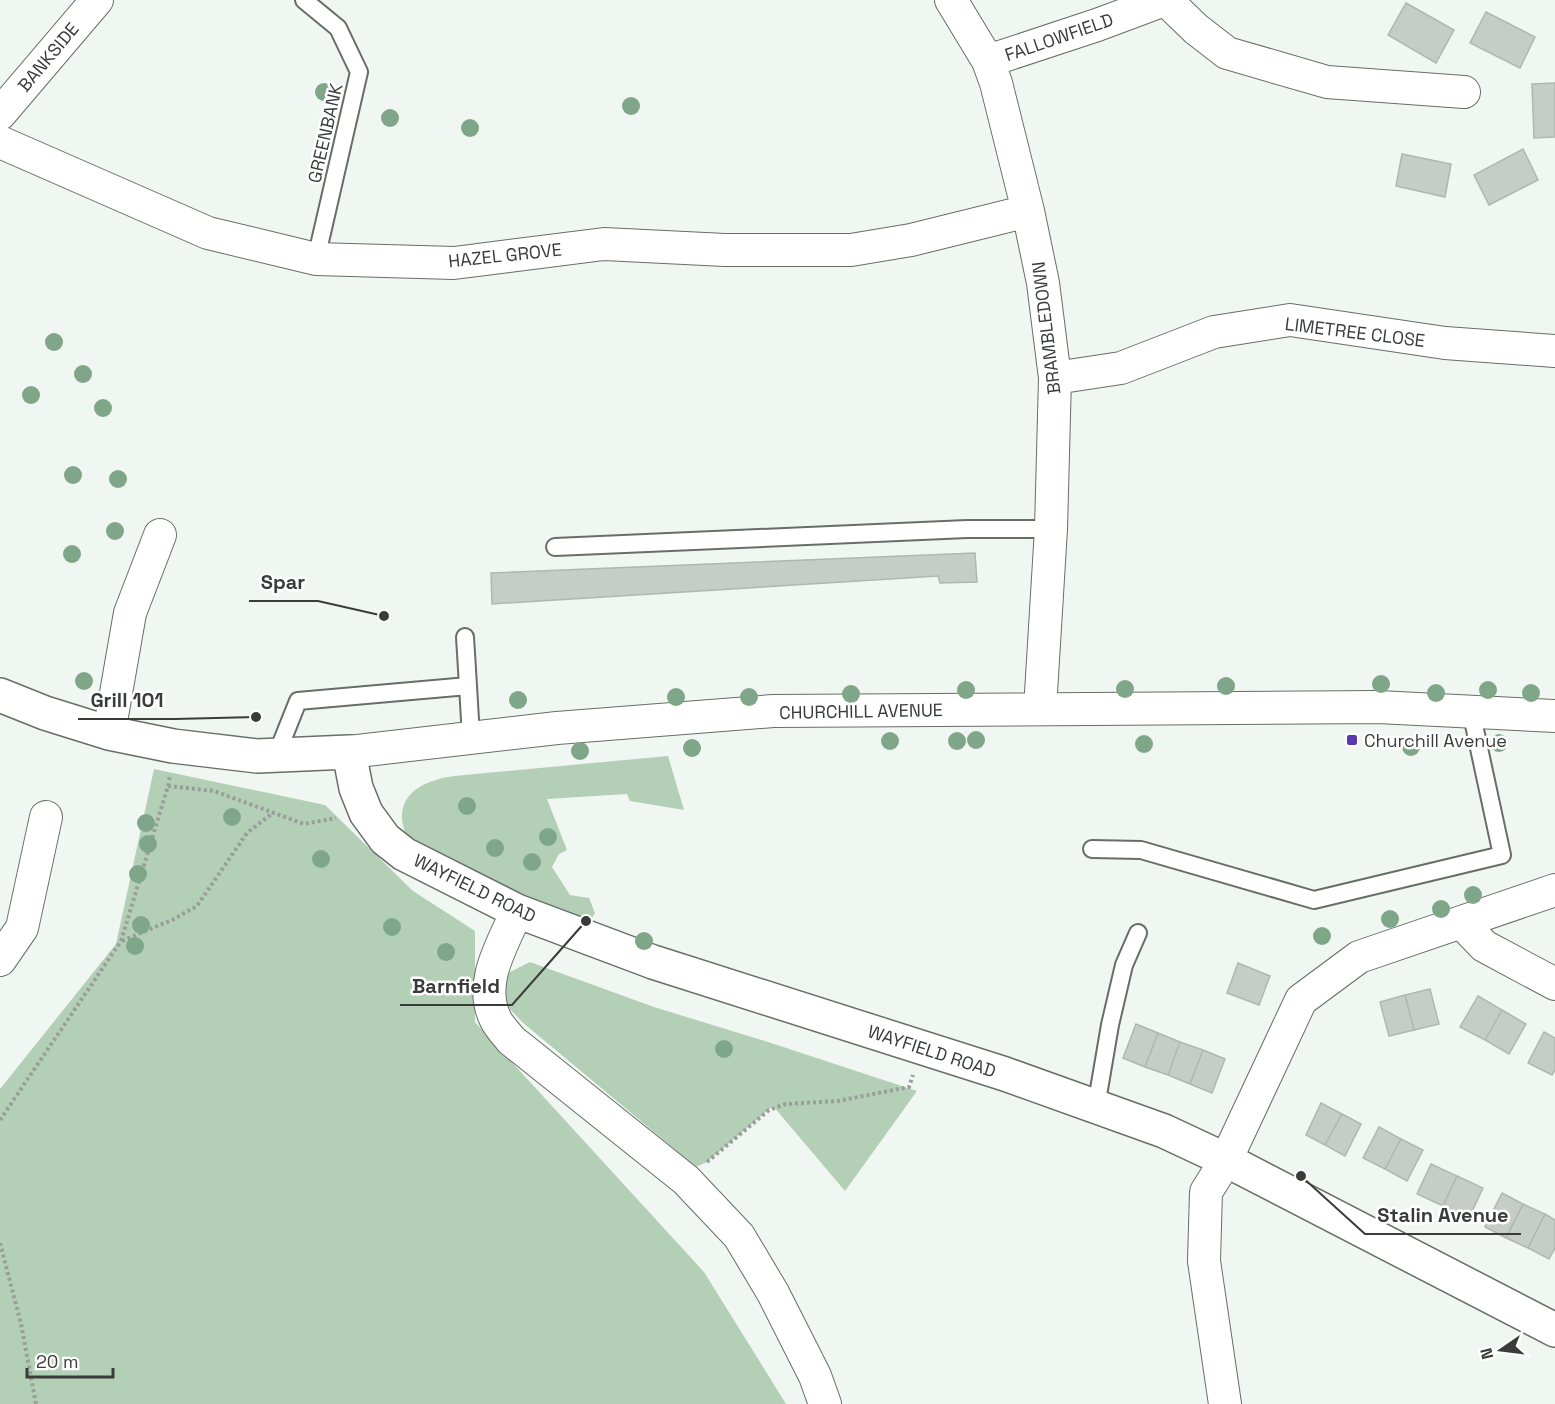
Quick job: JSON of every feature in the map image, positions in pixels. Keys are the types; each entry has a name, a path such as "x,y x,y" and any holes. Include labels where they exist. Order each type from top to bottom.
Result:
{"street":[{"name":"BANKSIDE","path":"0,114 96,0"},
{"name":"BRAMBLEDOWN","path":"951,0 988,61 996,83 1028,211 1043,284 1055,378 1051,529 1040,709"},
{"name":"FALLOWFIELD","path":"988,61 1165,0"},
{"path":"1165,0 1196,29 1227,53 1326,82 1464,92"},
{"name":"HAZEL GROVE","path":"0,142 208,233 316,259 454,263 604,244 725,250 851,250 911,240 1028,211"},
{"name":"LIMETREE CLOSE","path":"1055,378 1121,368 1214,332 1290,320 1445,343 1555,351"},
{"path":"109,733 130,613 160,535"},
{"path":"0,695 45,713 109,733 173,746 257,756 349,752"},
{"name":"CHURCHILL AVENUE","path":"349,752 557,728 773,711 1378,707 1555,716"},
{"name":"WAYFIELD ROAD","path":"349,752 356,788 366,813 385,839 404,854 517,911 653,962 1005,1074 1164,1131 1226,1160 1555,1330"},
{"path":"0,960 22,928 46,817"},
{"path":"1225,1404 1204,1261 1206,1192 1226,1160 1301,1000 1359,957 1555,890"},
{"path":"517,911 492,970 488,993 495,1018 511,1040 686,1180 739,1236 773,1293 815,1376 825,1404"},
{"path":"1461,922 1484,946 1555,984"}],"lane":[{"name":"GREENBANK","path":"304,0 338,28 359,72 316,259"},
{"path":"555,547 967,529 1051,529"},
{"path":"465,637 471,737"},
{"path":"276,756 298,701 468,686"},
{"path":"1092,849 1141,850 1314,900 1502,855 1471,711"},
{"path":"1096,1107 1110,1025 1124,965 1138,933"}],"path":[{"path":"0,1120 121,941 168,786 173,746"},
{"path":"168,786 214,791 304,824 366,813"},
{"path":"121,941 174,919 197,906 247,833 274,812"},
{"path":"686,1180 769,1110 786,1104 838,1101 909,1087 923,1048"},
{"path":"0,1243 21,1324 36,1404"}],"green space":[{"path":"668,756 684,810 630,801 627,794 547,799 567,850 559,854 552,867 570,895 589,898 595,913 586,928 412,846 406,835 402,815 408,797 424,784 442,778"},
{"path":"154,769 325,805 413,891 475,931 475,1022 704,1272 786,1404 0,1404 0,1089 116,944"},
{"path":"530,962 654,1007 917,1091 845,1191 773,1106 707,1162 696,1167 522,1022 508,1007 502,997 508,973"}],"building":[{"path":"1406,3 1454,30 1436,63 1388,35"},
{"path":"1486,12 1535,37 1520,68 1470,43"},
{"path":"1555,83 1555,137 1534,138 1532,84"},
{"path":"1523,149 1538,180 1489,205 1474,175"},
{"path":"1402,154 1451,164 1445,197 1396,186"},
{"path":"975,553 977,582 940,583 938,576 492,604 491,573"},
{"path":"1238,963 1270,976 1259,1005 1227,993"},
{"path":"1430,989 1439,1024 1414,1030 1405,995"},
{"path":"1405,995 1414,1030 1389,1036 1380,1002"},
{"path":"1478,996 1502,1010 1485,1040 1460,1027"},
{"path":"1502,1010 1526,1024 1509,1054 1485,1040"},
{"path":"1136,1024 1158,1033 1145,1067 1123,1058"},
{"path":"1544,1032 1555,1038 1555,1070 1552,1075 1528,1063"},
{"path":"1158,1033 1180,1042 1168,1075 1145,1067"},
{"path":"1180,1042 1203,1050 1190,1084 1168,1075"},
{"path":"1203,1050 1225,1059 1212,1093 1190,1084"},
{"path":"1321,1103 1342,1114 1325,1145 1306,1135"},
{"path":"1342,1114 1361,1124 1345,1156 1325,1145"},
{"path":"1379,1127 1401,1139 1385,1169 1363,1158"},
{"path":"1401,1139 1423,1150 1407,1181 1385,1169"},
{"path":"1431,1164 1457,1176 1443,1206 1417,1194"},
{"path":"1457,1176 1483,1188 1469,1218 1443,1206"},
{"path":"1502,1193 1523,1204 1506,1238 1485,1227"},
{"path":"1523,1204 1545,1214 1528,1248 1506,1238"},
{"path":"1545,1214 1555,1220 1555,1248 1549,1259 1528,1248"}],"place":[{"name":"Spar","path":"384,616"},
{"name":"Grill 101","path":"256,717"},
{"name":"Churchill Avenue","path":"1352,740"},
{"name":"Barnfield","path":"586,921"},
{"name":"Stalin Avenue","path":"1301,1176"}]}
